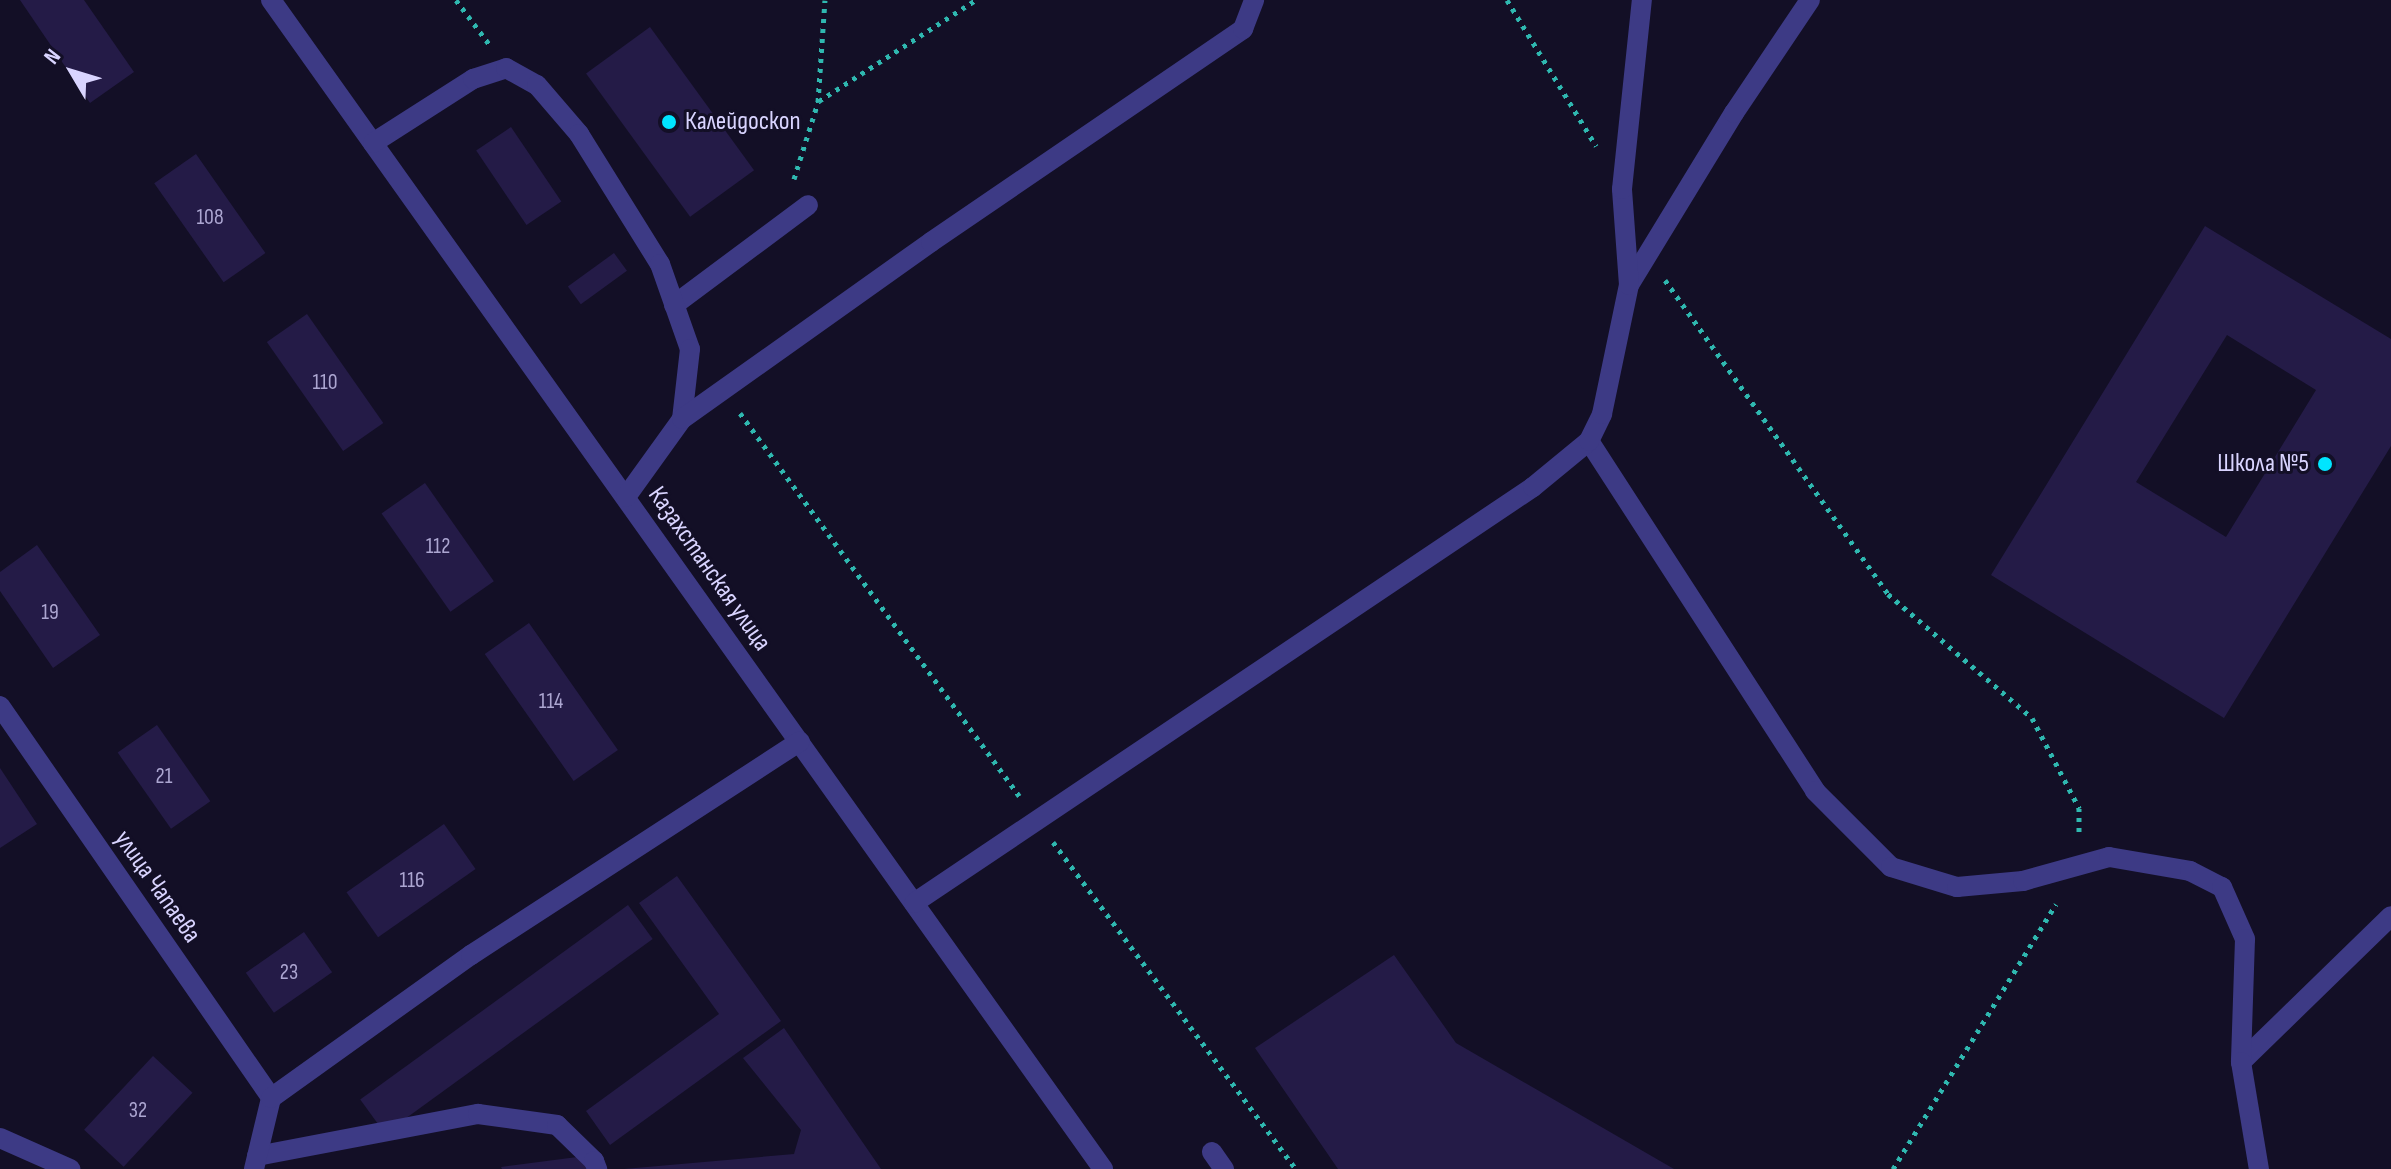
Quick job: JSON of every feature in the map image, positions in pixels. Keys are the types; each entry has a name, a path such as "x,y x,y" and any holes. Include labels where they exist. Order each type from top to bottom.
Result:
{"street":[{"name":"Казахстанская улица","path":"271,0 1103,1169"},
{"path":"626,497 682,419 931,242 1243,29 1254,0"},
{"path":"914,903 1533,487 1589,441 1602,414 1629,285 1622,189 1642,0"},
{"path":"1629,285 1734,113 1810,0"},
{"path":"373,143 473,79 506,68 537,85 579,134 660,264 690,349 682,419"},
{"path":"674,305 808,205"},
{"path":"1589,441 1815,791 1891,867 1957,887 2023,881 2109,857 2190,871 2222,887 2245,939 2241,1062 2259,1169"},
{"name":"улица Чапаева","path":"0,706 271,1098"},
{"path":"597,1169 594,1161 557,1125 478,1114 256,1162 271,1098 471,955 800,741"},
{"path":"2241,1062 2391,916"},
{"path":"0,1138 70,1169"}],"path":[{"path":"456,0 506,68"},
{"path":"779,227 818,102 825,0"},
{"path":"818,102 976,0"},
{"path":"1507,0 1622,189"},
{"path":"1661,274 1888,594 2032,718 2079,808 2080,865 1893,1169"},
{"path":"723,390 1037,821 1296,1169"}],"building":[{"path":"20,0 84,0 134,72 90,103"},
{"name":"Калейдоскоп","path":"650,27 754,170 690,217 586,73"},
{"path":"511,127 561,202 527,225 476,150"},
{"path":"196,154 265,253 224,282 154,183"},
{"name":"Школа №5","path":"2205,226 2391,339 2391,446 2224,718 1991,575","holes":["2227,335 2316,390 2226,537 2136,482"]},
{"path":"614,253 627,271 581,304 568,287"},
{"path":"307,314 383,423 343,451 267,342"},
{"path":"425,483 494,581 450,612 382,513"},
{"path":"37,545 100,635 53,668 0,591 0,572"},
{"path":"529,623 618,750 574,781 485,654"},
{"path":"157,725 210,801 171,829 118,753"},
{"path":"0,768 37,824 0,848"},
{"path":"444,824 476,869 378,937 347,892"},
{"path":"677,876 781,1021 610,1145 586,1111 719,1014 639,903"},
{"path":"628,905 653,939 385,1134 360,1100"},
{"path":"304,932 332,972 274,1013 246,973"},
{"path":"1394,955 1456,1043 1674,1169 1338,1169 1255,1048"},
{"path":"784,1028 881,1169 624,1169 794,1154 801,1130 743,1058"},
{"path":"153,1056 192,1093 124,1167 84,1130"},
{"path":"585,1156 587,1169 501,1167"}],"place":[{"name":"Калейдоскоп","path":"669,122"},
{"name":"Школа №5","path":"2325,464"}]}
